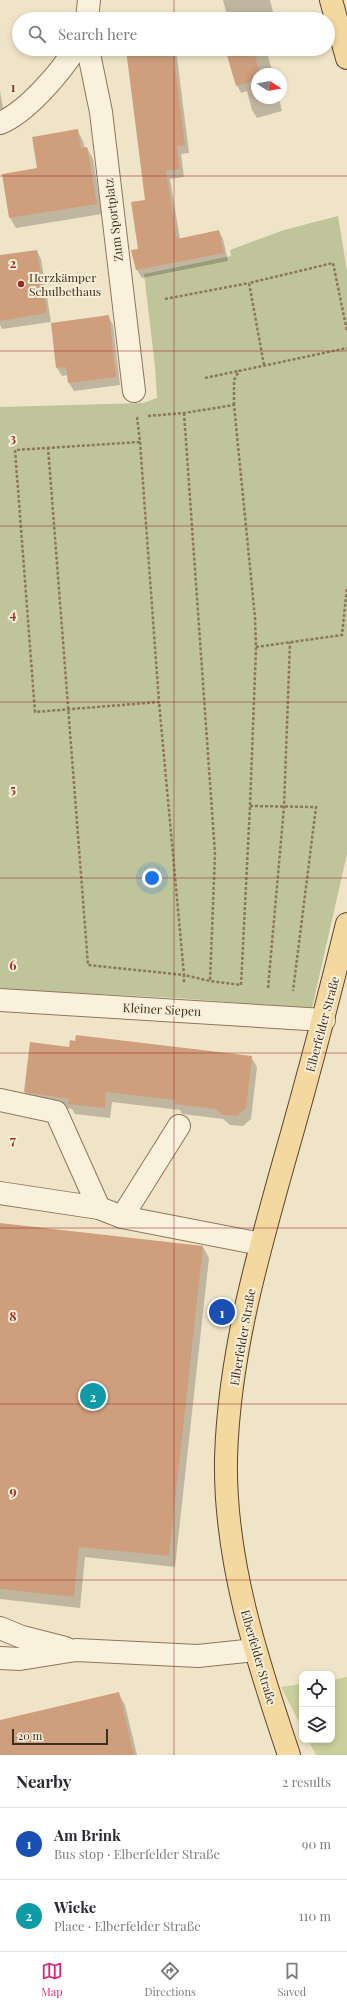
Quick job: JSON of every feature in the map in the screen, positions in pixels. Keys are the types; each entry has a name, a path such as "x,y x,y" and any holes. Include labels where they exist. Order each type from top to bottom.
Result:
{"main road":[{"path":"330,0 334,12"},
{"path":"335,17 347,58"},
{"name":"Elberfelder Straße","path":"289,1755 255,1650 241,1592 233,1548 226,1460 236,1357 261,1244 324,1020 347,924"}],"street":[{"path":"88,12 89,0"},
{"path":"0,123 35,99 71,56"},
{"name":"Zum Sportplatz","path":"89,56 100,112 134,391"},
{"name":"Kleiner Siepen","path":"0,1000 185,1010 324,1020"},
{"path":"0,1100 56,1112 99,1208"},
{"path":"122,1217 179,1126"},
{"path":"0,1193 99,1208 122,1217 261,1244"},
{"path":"0,1628 22,1638 76,1650 198,1656 255,1650"},
{"path":"0,1658 20,1659 76,1650"}],"path":[{"path":"165,299 249,283 333,263 347,331"},
{"path":"249,283 264,365"},
{"path":"205,378 347,348"},
{"path":"239,371 234,380 234,405 255,618 256,647 241,985"},
{"path":"137,417 184,413 234,405"},
{"path":"184,413 215,854 210,981"},
{"path":"159,702 36,712 15,450 140,442 159,702 184,975 185,1010"},
{"path":"48,448 88,965 184,975 210,981 248,986"},
{"path":"256,647 342,635 347,587"},
{"path":"268,988 284,807 290,642"},
{"path":"250,806 316,807 294,991 287,990"},
{"path":"261,987 274,989"}],"green space":[{"path":"338,216 347,271 347,854 312,1008 176,998 0,989 0,407 143,403 157,398 155,366 144,274 231,256 230,250 284,230"},
{"path":"347,1677 347,1755 316,1755 310,1743 335,1743 335,1679"},
{"path":"299,1684 299,1722 281,1687"}],"building":[{"path":"127,56 174,56 185,145 177,146 180,169 166,171 177,239 219,230 224,253 136,270 131,250 138,249 131,202 145,200"},
{"path":"227,56 255,56 258,68 251,68 251,82 236,86"},
{"path":"78,129 81,148 87,147 97,204 9,218 2,174 37,168 32,137"},
{"name":"Herzkämper Schulbethaus","path":"37,250 47,313 0,321 0,255"},
{"path":"109,315 116,377 68,383 66,367 56,368 51,323"},
{"path":"76,1035 252,1056 246,1108 237,1116 223,1115 216,1109 175,1104 175,1100 106,1092 105,1108 68,1104 69,1099 24,1092 30,1042 69,1047 70,1040 75,1041"},
{"path":"0,1223 203,1246 169,1556 79,1547 74,1597 0,1589"},
{"path":"119,1692 134,1755 0,1755 0,1720"}],"place":[{"name":"Herzkämper Schulbethaus","path":"21,284"},
{"name":"Am Brink","path":"222,1312"},
{"name":"Wicke","path":"93,1396"}]}
